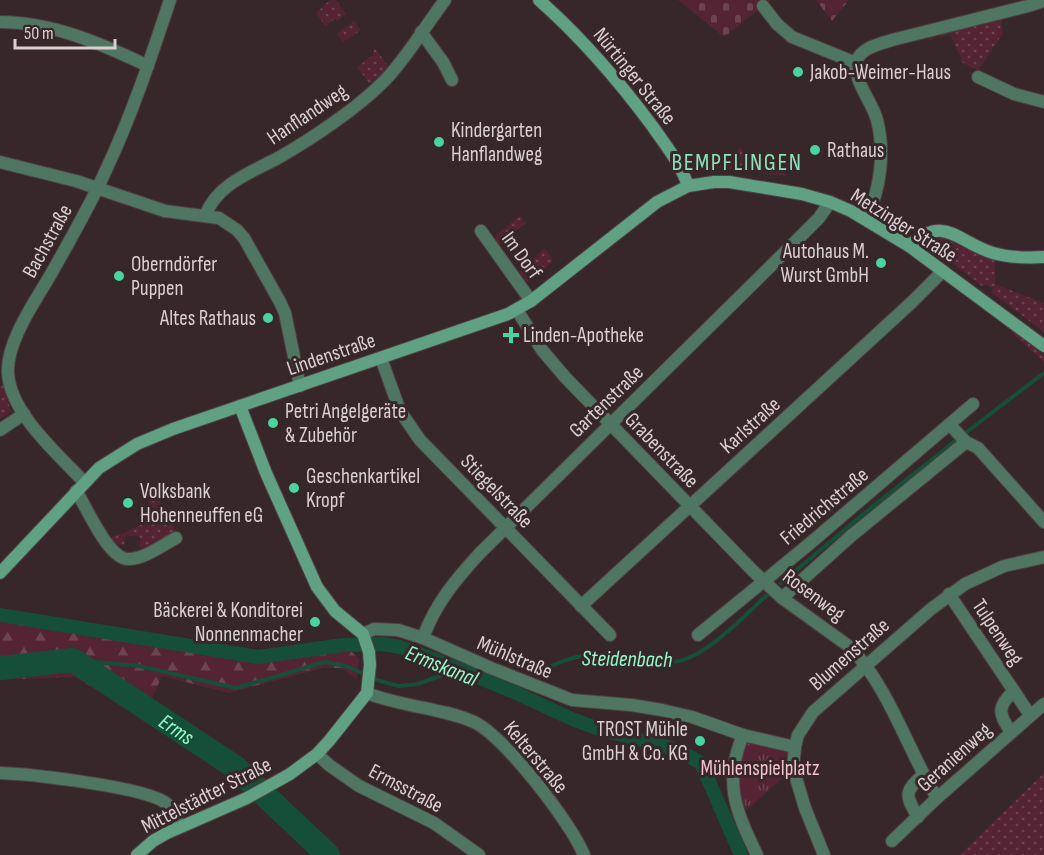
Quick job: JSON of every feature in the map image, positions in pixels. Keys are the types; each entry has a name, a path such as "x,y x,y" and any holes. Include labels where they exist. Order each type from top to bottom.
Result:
{"street":[{"name":"Bachstraße","path":"170,0 148,66 98,189 25,322 8,360 8,375 14,400 80,487 107,545 126,560 176,538"},
{"name":"Hanflandweg","path":"205,216 209,206 223,189 288,152 376,89 396,67 445,0"},
{"name":"Nürtinger Straße","path":"539,0 575,34 620,84 677,161 688,186"},
{"path":"866,218 879,183 879,138 877,119 858,77 856,63 858,57 888,41 1044,1"},
{"path":"763,6 777,24 792,36 856,63"},
{"path":"0,22 21,23 70,33 148,66"},
{"path":"421,32 443,62 452,80"},
{"path":"978,77 1014,94 1044,102"},
{"path":"0,162 46,172 165,211 219,218 237,230 251,249 285,313 300,386"},
{"name":"Metzinger Straße","path":"688,186 714,182 747,184 790,191 830,202 866,218 909,246 1044,346"},
{"name":"Lindenstraße","path":"0,573 80,487 110,460 137,444 173,429 484,324 517,310 645,210 688,186"},
{"name":"Gartenstraße","path":"423,638 427,625 445,592 504,527 819,218 830,202"},
{"path":"909,246 927,232 942,230 994,253 1011,257 1044,257"},
{"name":"Im Dorf","path":"481,231 531,301"},
{"name":"Karlstraße","path":"581,606 943,271"},
{"name":"Grabenstraße","path":"517,310 552,362 764,582"},
{"name":"Stiegelstraße","path":"381,358 400,411 408,425 610,635"},
{"name":"Friedrichstraße","path":"698,635 764,582 973,404"},
{"path":"240,406 266,473 317,587 335,611 363,634 369,652 368,689"},
{"path":"0,430 24,414"},
{"path":"950,425 966,442 978,448 1044,522"},
{"path":"782,598 866,524 966,442"},
{"name":"Blumenstraße","path":"824,855 805,808 794,768 798,735 813,712 949,594 990,571 1044,557"},
{"name":"Rosenweg","path":"764,582 782,598 850,647 886,700 923,775 937,798"},
{"name":"Tulpenweg","path":"949,594 1030,715"},
{"name":"Mühlstraße","path":"363,634 374,629 386,628 423,638 490,668 572,700 662,710 692,717 743,735 795,747"},
{"name":"Mittelstädter Straße","path":"138,855 153,841 247,798 284,778 317,754 353,713 368,689"},
{"name":"Kelterstraße","path":"368,689 392,701 463,718 488,730 530,776 570,831 584,855"},
{"name":"Tulpenweg","path":"1011,732 1000,712 1003,703 1014,692"},
{"name":"Geranienweg","path":"892,841 937,798 1044,704"},
{"path":"743,735 734,761 732,790 742,825 757,855"},
{"name":"Ermsstraße","path":"317,754 359,786 434,823 479,855"},
{"path":"0,773 90,784 154,797 169,805 180,827"},
{"path":"918,817 907,797 908,790 923,775"}],"green space":[{"path":"330,0 336,0 346,14 325,26 316,13"},
{"path":"678,0 771,0 724,37"},
{"path":"816,0 849,0 832,21"},
{"path":"1001,17 1003,33 978,71 960,61 962,60 950,34 941,37 939,35 930,40 927,35"},
{"path":"354,21 361,30 343,42 337,34"},
{"path":"374,47 389,67 372,83 369,83 357,67 373,55"},
{"path":"740,147 751,161 778,164 786,176 714,167 733,155"},
{"path":"520,215 526,223 498,245 495,238 497,235"},
{"path":"941,237 995,261 995,284 1044,303 1044,332 992,293 993,289 986,285 982,286 934,249 932,241"},
{"path":"545,248 553,261 529,282 524,281 518,273"},
{"path":"1013,330 1044,356 1044,362 1012,333"},
{"path":"3,383 11,412 0,419 0,387"},
{"path":"155,491 176,532 145,548 139,547 140,537 126,535 124,545 115,544 112,537 156,517 146,496"},
{"path":"0,620 255,661 349,649 359,659 357,679 341,668 323,668 229,693 162,676 143,718 75,677 0,680"},
{"name":"Mühlenspielplatz","path":"745,741 789,750 785,776 743,813 738,777"},
{"path":"1044,773 1044,855 959,855"}],"waterway":[{"name":"Steidenbach","path":"964,434 1044,373"},
{"name":"Steidenbach","path":"781,583 955,441"},
{"name":"Steidenbach","path":"540,672 567,660 594,655 618,656 653,663 679,661 714,643 767,595"},
{"name":"Ermskanal","path":"0,615 258,657 343,645 382,644 400,647 514,692 572,719 599,729 680,751 701,763 741,855"},
{"path":"73,660 139,666 236,688 325,662 346,666 380,681 399,686 418,684 459,669"},
{"name":"Erms","path":"0,668 73,660 235,767 328,855"}],"place":[{"name":"Jakob-Weimer-Haus","path":"798,72"},
{"name":"Kindergarten Hanflandweg","path":"439,142"},
{"name":"Rathaus","path":"815,150"},
{"name":"Autohaus M. Wurst GmbH","path":"881,263"},
{"name":"Oberndörfer Puppen","path":"119,276"},
{"name":"Altes Rathaus","path":"268,318"},
{"name":"Linden-Apotheke","path":"511,335"},
{"name":"Petri Angelgeräte & Zubehör","path":"273,423"},
{"name":"Geschenkartikel Kropf","path":"294,488"},
{"name":"Volksbank Hohenneuffen eG","path":"128,503"},
{"name":"Bäckerei & Konditorei Nonnenmacher","path":"315,622"},
{"name":"TROST Mühle GmbH & Co. KG","path":"700,741"}],"district":[{"name":"BEMPFLINGEN","path":"737,162"}]}
